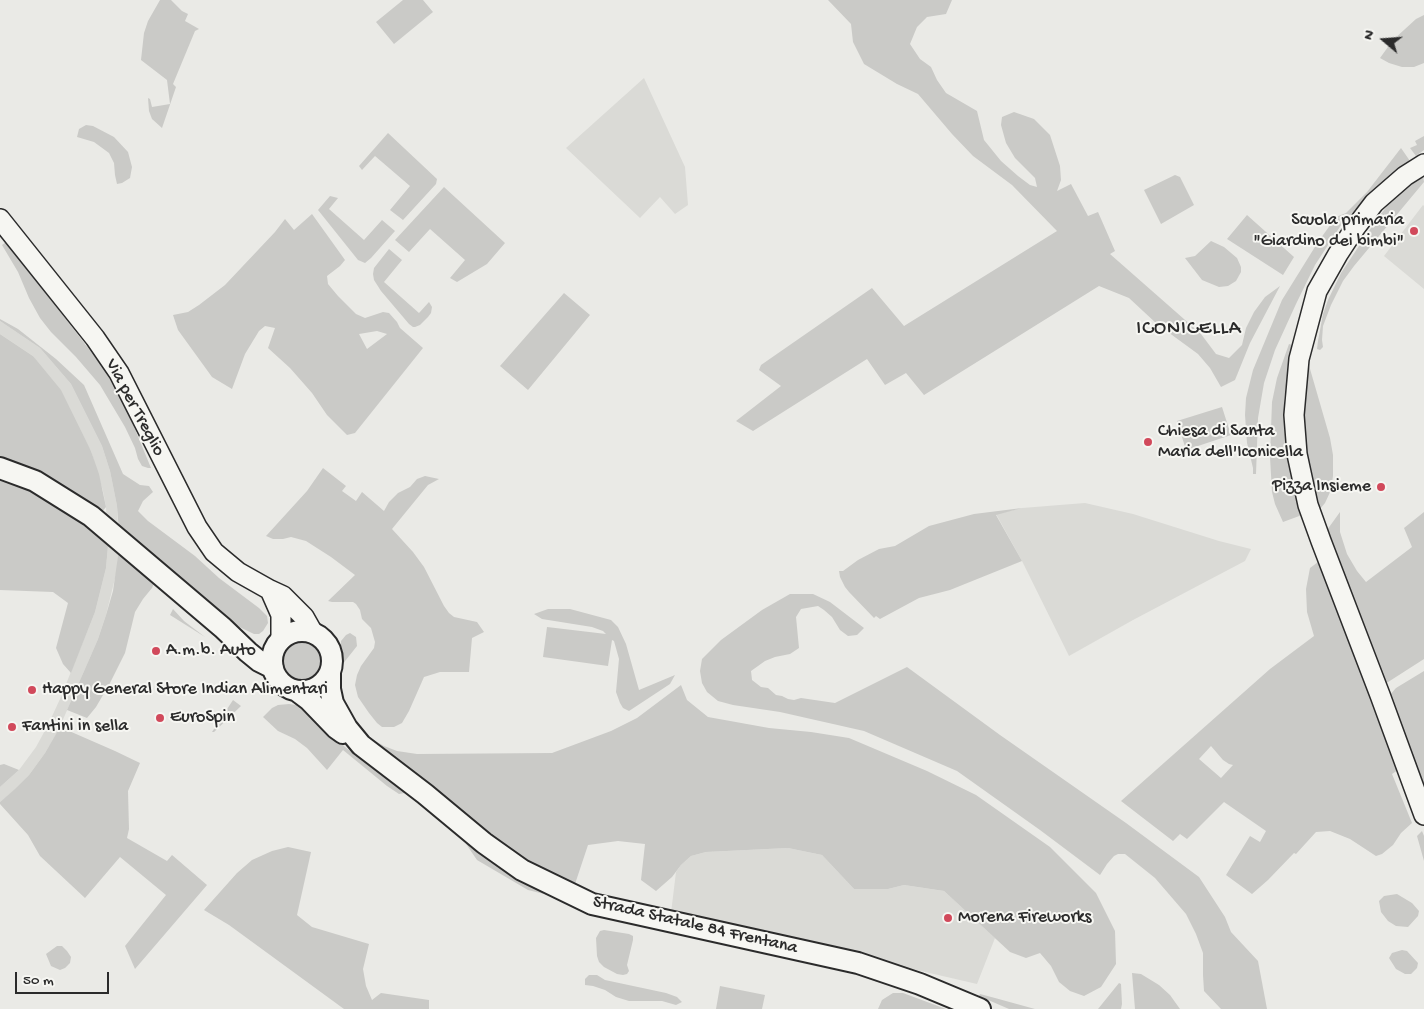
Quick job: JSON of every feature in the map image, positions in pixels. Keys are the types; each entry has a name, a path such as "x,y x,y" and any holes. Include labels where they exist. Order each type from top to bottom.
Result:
{"main road":[{"path":"1424,164 1405,176 1374,203 1354,228 1317,291 1299,358 1294,415 1297,454 1308,505 1424,815"},
{"name":"Via per Treglio","path":"0,218 89,331 119,373 197,527 214,552 238,572 284,596 304,617 313,633"},
{"path":"0,468 35,481 91,516 223,628 248,652 259,661 273,668"},
{"path":"223,628 246,640 268,646 279,643 287,636 299,632 313,633 324,641 332,655 330,673 318,687 297,691 279,681 273,668 273,656 279,643 281,615 270,590"},
{"name":"Strada Statale 84 Frentana","path":"330,673 330,689 333,703 347,728 361,745"},
{"name":"Strada Statale 84 Frentana","path":"297,691 309,700 348,738 361,745 424,794 484,844 522,870 592,904 858,963 920,984 980,1009"}],"shaded area":[{"path":"160,0 171,0 188,14 185,21 199,29 195,31 173,84 176,87 162,128 152,119 148,98 152,107 170,104 167,80 141,60 144,33 148,21"},
{"path":"403,0 423,0 433,12 394,44 376,22"},
{"path":"828,0 952,0 946,14 927,17 917,27 910,44 920,59 931,67 946,93 977,111 984,140 1001,161 1030,185 1037,187 1035,178 1015,158 1006,143 1001,125 1002,117 1014,112 1034,119 1050,135 1060,166 1061,180 1057,191 1071,184 1088,216 1098,212 1115,251 1110,254 1201,334 1216,354 1229,358 1242,345 1246,328 1254,312 1265,297 1280,286 1250,343 1235,380 1221,387 1210,368 1198,354 1157,324 1129,298 1099,286 924,395 906,373 885,385 867,359 753,431 736,421 781,386 759,370 761,365 872,288 904,326 1057,231 1012,185 973,156 918,94 864,64 853,42 851,24"},
{"path":"1424,15 1424,63 1414,67 1402,67 1380,58 1393,40 1416,19"},
{"path":"644,78 685,167 688,205 675,214 660,197 640,218 566,148"},
{"path":"86,125 93,126 114,137 128,152 132,167 130,178 117,184 114,163 109,153 94,142 77,137 79,129"},
{"path":"388,133 437,179 436,184 403,220 390,210 410,186 375,156 362,170 359,166"},
{"path":"1424,136 1424,150 1416,156 1410,148 1417,145 1415,141"},
{"path":"1401,148 1410,161 1401,166 1343,222 1315,265 1275,350 1264,383 1258,418 1256,474 1253,474 1247,443 1246,398 1253,370 1282,300 1336,217 1346,213 1367,192"},
{"path":"1175,175 1180,177 1194,205 1161,224 1144,190"},
{"path":"1423,175 1424,182 1343,281 1323,326 1323,347 1320,350 1317,349 1323,314 1341,273 1388,205 1406,187"},
{"path":"444,187 505,243 487,264 457,282 450,278 465,260 430,229 409,252 395,240"},
{"path":"330,196 338,198 329,209 364,240 382,220 395,231 365,263 358,260 318,210"},
{"name":"Scuola primaria \"Giardino dei bimbi\"","path":"1424,206 1424,289 1384,256"},
{"path":"312,214 345,260 327,276 328,284 356,314 365,318 383,312 389,313 400,328 423,348 355,433 347,435 327,415 312,393 290,368 268,348 275,328 265,326 259,331 245,354 232,389 212,377 178,330 173,315 188,312 225,285 285,219 294,230","holes":["377,331 387,334 367,349 359,334"]},
{"path":"1247,215 1294,257 1283,275 1227,239"},
{"path":"9,240 51,300 102,366 125,405 151,468 142,466 125,427 100,385 40,318 18,272 2,245"},
{"path":"1211,241 1224,247 1237,258 1241,267 1241,272 1236,281 1228,286 1219,287 1202,280 1185,258 1195,256"},
{"path":"389,249 402,260 384,282 419,313 429,302 432,307 428,317 415,327 409,324 374,280 374,268"},
{"path":"564,293 590,315 528,390 500,366"},
{"path":"0,319 18,329 56,359 84,385 123,474 140,485 149,486 153,492 143,501 138,511 148,521 195,556 219,578 259,608 267,616 268,623 263,631 259,634 254,634 227,621 119,532 117,506 110,471 102,446 71,384 40,348 0,321"},
{"path":"0,321 40,348 71,384 102,446 110,471 117,506 119,547 117,570 106,615 98,639 58,731 29,775 0,802 0,787 19,770 36,747 60,699 95,612 106,568 108,546 106,507 91,451 33,356 0,334"},
{"path":"0,334 33,356 61,390 91,451 99,474 106,507 101,513 89,506 77,495 41,475 0,460"},
{"path":"1289,344 1292,345 1284,399 1286,439 1302,515 1283,522 1272,492 1270,457 1272,402 1277,378"},
{"path":"1308,362 1330,438 1333,455 1331,490 1325,503 1319,510 1305,457 1300,419"},
{"path":"1222,407 1231,435 1186,450 1177,421"},
{"path":"323,468 346,486 342,491 356,501 362,492 384,511 389,502 398,493 410,487 417,479 425,476 439,479 428,485 392,529 424,567 449,613 454,617 477,622 484,632 472,638 469,672 440,672 424,677 402,723 394,727 382,727 377,723 358,697 355,685 361,666 374,648 375,642 371,628 362,619 360,610 353,602 328,601 355,575 306,541 291,537 273,539 266,536 307,491"},
{"path":"0,478 38,494 75,518 108,546 106,568 95,612 71,673 63,664 56,648 68,603 53,592 0,590"},
{"path":"1085,503 1133,514 1251,549 1245,561 1069,656 1022,561 996,514 1022,508"},
{"path":"1022,508 996,515 1022,561 950,590 919,598 880,619 876,616 874,618 849,592 840,577 839,571 843,571 858,560 879,549 895,546 929,526 974,514"},
{"path":"1340,512 1340,532 1347,554 1366,582 1412,547 1404,528 1424,512 1424,659 1385,684 1350,601 1327,530"},
{"path":"119,549 155,581 135,612 125,653 96,707 87,718 67,710 98,639 106,615 113,591"},
{"path":"1318,562 1398,770 1392,774 1412,823 1401,833 1393,845 1382,854 1376,856 1350,839 1330,831 1316,832 1296,854 1294,853 1252,894 1226,875 1250,836 1260,842 1266,831 1224,802 1187,839 1180,834 1173,841 1121,801 1270,669 1314,636 1307,612 1306,589 1310,568","holes":["1211,746 1223,760 1233,765 1221,778 1199,759"]},
{"path":"790,594 813,594 830,602 864,628 857,635 848,636 840,630 832,617 818,606 801,609 796,617 799,648 790,654 765,661 751,671 752,680 761,687 768,688 776,695 788,699 801,698 835,703 907,667 1199,877 1225,917 1231,932 1258,961 1267,1009 1221,1009 1204,991 1203,953 1186,914 1155,878 1125,854 1114,856 1100,875 957,771 864,731 780,712 733,705 718,701 707,692 702,683 700,671 702,659 721,640 762,610"},
{"path":"173,609 184,621 205,637 170,615"},
{"path":"548,609 570,609 611,620 618,627 626,644 639,690 675,675 670,684 629,711 623,708 616,692 619,659 614,641 612,640 608,666 543,657 547,627 606,634 592,627 542,619 534,614"},
{"path":"350,633 356,637 357,646 342,665 341,641"},
{"path":"306,641 313,644 319,650 322,661 321,669 313,678 306,681 298,681 291,678 283,669 282,657 285,650 294,642"},
{"path":"1424,671 1424,794 1389,696 1396,688"},
{"path":"340,672 342,701 353,721 367,736 397,751 417,754 552,753 611,731 637,718 681,685 687,700 708,717 769,728 849,738 927,771 976,795 1050,847 1096,893 1115,931 1116,964 1101,987 1084,996 1070,991 1059,982 1051,966 1040,953 1026,958 1010,952 944,891 904,885 888,889 854,889 822,855 788,848 706,852 691,856 656,891 641,880 645,844 618,841 588,845 574,887 524,862 494,842 380,750 353,725 340,703 336,692"},
{"path":"233,700 241,706 212,732"},
{"path":"278,705 303,706 345,747 405,793 399,794 387,786 343,750 327,770 307,748 295,739 278,731 263,717"},
{"path":"60,727 140,763 128,791 129,829 127,838 167,861 172,855 207,885 135,969 125,946 166,895 120,857 85,898 40,856 28,835 0,804 29,775 45,753"},
{"path":"4,764 19,770 0,787 0,765"},
{"path":"1422,831 1424,836 1424,861 1417,836"},
{"path":"464,841 488,859 552,896 528,890 477,860"},
{"path":"288,847 311,852 297,915 312,927 369,944 363,969 366,986 372,1000 381,993 429,1000 429,1009 344,1009 229,925 204,910 237,873 252,860 272,851"},
{"path":"788,848 822,855 854,889 888,889 904,885 944,891 995,938 977,984 671,913 676,872 691,856 706,852"},
{"path":"1397,894 1412,903 1419,911 1418,916 1408,927 1396,926 1388,921 1381,912 1379,901 1384,896"},
{"path":"604,930 633,936 627,965 629,971 627,974 617,974 599,962 596,938 600,931"},
{"path":"57,946 62,946 71,957 70,963 60,970 51,966 46,954"},
{"path":"1402,950 1407,951 1418,963 1417,968 1411,974 1405,974 1396,969 1389,958 1392,953"},
{"path":"1132,973 1141,974 1159,985 1170,995 1180,1009 1135,1009"},
{"path":"589,975 597,975 605,980 666,993 677,997 682,1002 676,1005 662,1001 629,1001 616,997 605,990 585,985 585,979"},
{"path":"1119,983 1121,984 1121,1009 1098,1009"},
{"path":"720,986 765,995 762,1009 716,1009"},
{"path":"893,993 903,993 946,1009 878,1009 882,1000"},
{"path":"980,994 1035,1009 1009,1009 979,996"}],"place":[{"name":"Scuola primaria \"Giardino dei bimbi\"","path":"1414,231"},
{"name":"Chiesa di Santa Maria dell'Iconicella","path":"1148,442"},
{"name":"Pizza Insieme","path":"1381,487"},
{"name":"A.m.b. Auto","path":"156,651"},
{"name":"Happy General Store Indian Alimentari","path":"32,690"},
{"name":"EuroSpin","path":"160,718"},
{"name":"Fantini in sella","path":"12,727"},
{"name":"Morena Fireworks","path":"948,918"}],"district":[{"name":"ICONICELLA","path":"1189,330"}]}
